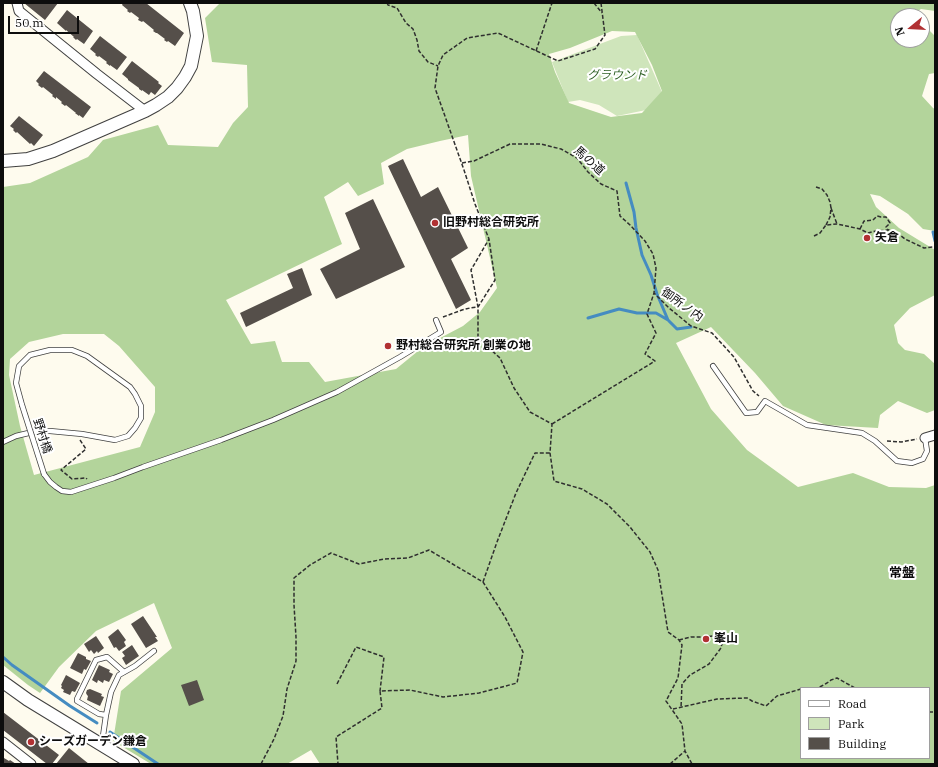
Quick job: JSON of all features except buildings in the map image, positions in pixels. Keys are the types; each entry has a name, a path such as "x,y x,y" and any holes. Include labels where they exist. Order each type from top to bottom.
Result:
{"street":[{"path":"17,3 19,12 145,111"},
{"path":"3,161 28,159 52,151 145,111 168,97 192,66 197,36 193,11 190,3"},
{"path":"925,438 935,435"},
{"path":"3,683 28,700 133,764"},
{"path":"3,742 31,764"}],"lane":[{"path":"92,485 274,420 337,392 441,332 436,320"},
{"name":"野村橋","path":"3,442 16,436 37,430 77,433 115,440 128,436 141,418 141,406 135,394 130,387 87,356 72,350 50,350 30,355 18,366 16,383 22,405 44,474 50,482 62,491 71,492 92,485"},
{"path":"713,366 746,413 757,412 766,401 807,425 862,433 897,460 912,463 923,459 927,451 925,438"},
{"path":"102,745 106,714 111,692 119,675 146,659 154,651"},
{"path":"106,714 99,714 77,701 77,699 96,660 107,657 124,672"}],"path":[{"path":"387,3 388,5 398,8 406,23 413,29 419,51 428,62 438,66"},
{"path":"536,51 552,3"},
{"path":"594,3 603,14"},
{"path":"478,307 495,280 489,239 434,88 438,66 443,55 467,38 498,33 558,61 595,49 605,35 601,3"},
{"name":"馬の道","path":"462,163 474,161 510,144 541,144 561,149 577,158 588,172 601,184 617,191 620,216 645,241 653,254 656,268 654,293"},
{"path":"816,187 822,189 828,195 837,224"},
{"path":"814,236 820,233 826,225 830,217 831,208"},
{"path":"860,229 864,221 873,220 877,216 886,217 890,223 886,227 893,234 900,235 924,248 935,248"},
{"path":"826,225 837,224 860,229 868,233 876,230 889,230"},
{"path":"489,239 471,270 478,307 478,338 500,358 514,388 530,412 552,424 550,453 554,481 582,489 607,504 630,527 650,552 658,570 668,632 682,645 678,678 666,701 682,724 685,752 692,764"},
{"name":"御所ノ内","path":"552,424 655,361 645,354 656,333 647,314 654,293 669,308 691,326 712,333 734,357 753,391 766,401"},
{"path":"436,320 462,310 478,307"},
{"path":"77,433 86,449 61,470 72,479 86,478 92,485"},
{"path":"875,442 901,442 925,438"},
{"path":"483,582 516,493 535,453 550,453"},
{"path":"261,764 274,739 283,716 286,689 296,661 294,578 331,553 359,564 384,559 408,558 429,550 483,582 505,617 523,652 517,683 479,693 443,697 410,690 380,691"},
{"path":"678,640 691,637 706,637 724,634 721,648 709,664 690,675 682,684 681,708"},
{"path":"337,684 356,647 384,657 380,691 382,708 336,737 338,764"},
{"path":"820,687 837,678 853,687"},
{"path":"673,710 717,699 747,698 766,706 777,696 800,689"},
{"path":"670,764 685,752"}],"green space":[{"path":"220,3 935,3 935,11 930,10 930,8 890,8 890,48 930,48 930,31 935,36 935,73 929,74 922,96 935,109 935,231 923,229 908,214 880,196 870,194 876,207 899,228 935,250 935,295 910,308 894,325 898,343 905,350 924,354 935,364 935,410 927,413 898,401 880,415 878,428 826,425 783,406 755,373 711,327 676,343 711,409 747,450 798,487 853,473 889,487 926,488 935,485 935,764 320,764 311,750 287,764 151,764 113,741 121,691 172,648 154,603 96,631 59,667 40,693 3,665 3,187 30,183 88,157 103,140 158,125 168,145 218,147 233,123 248,107 247,65 212,62 205,18","holes":["612,31 635,32 652,65 662,91 642,113 611,117 569,103 555,72 549,54 570,48","468,135 471,176 497,288 480,312 463,326 423,347 396,369 325,382 309,362 282,362 275,341 251,344 226,300 342,244 324,197 348,182 358,196 384,184 381,163 407,149","63,334 104,334 119,346 155,387 155,412 140,447 34,475 20,426 9,375 10,359 29,342"]},
{"name":"グラウンド","path":"637,35 662,92 646,110 617,116 599,105 580,100 568,102 552,62 621,36"}],"waterway":[{"path":"626,183 634,212 642,255 668,320"},
{"path":"933,232 935,241"},
{"path":"588,318 619,309 637,313 656,313 668,320 677,329 691,327"},
{"path":"3,657 70,706 97,723"},
{"path":"110,732 158,764"}],"place":[{"name":"旧野村総合研究所","path":"435,223"},
{"name":"矢倉","path":"867,238"},
{"name":"野村総合研究所 創業の地","path":"388,346"},
{"name":"峯山","path":"706,639"},
{"name":"シーズガーデン鎌倉","path":"31,742"}],"district":[{"name":"常盤","path":"902,573"}]}
